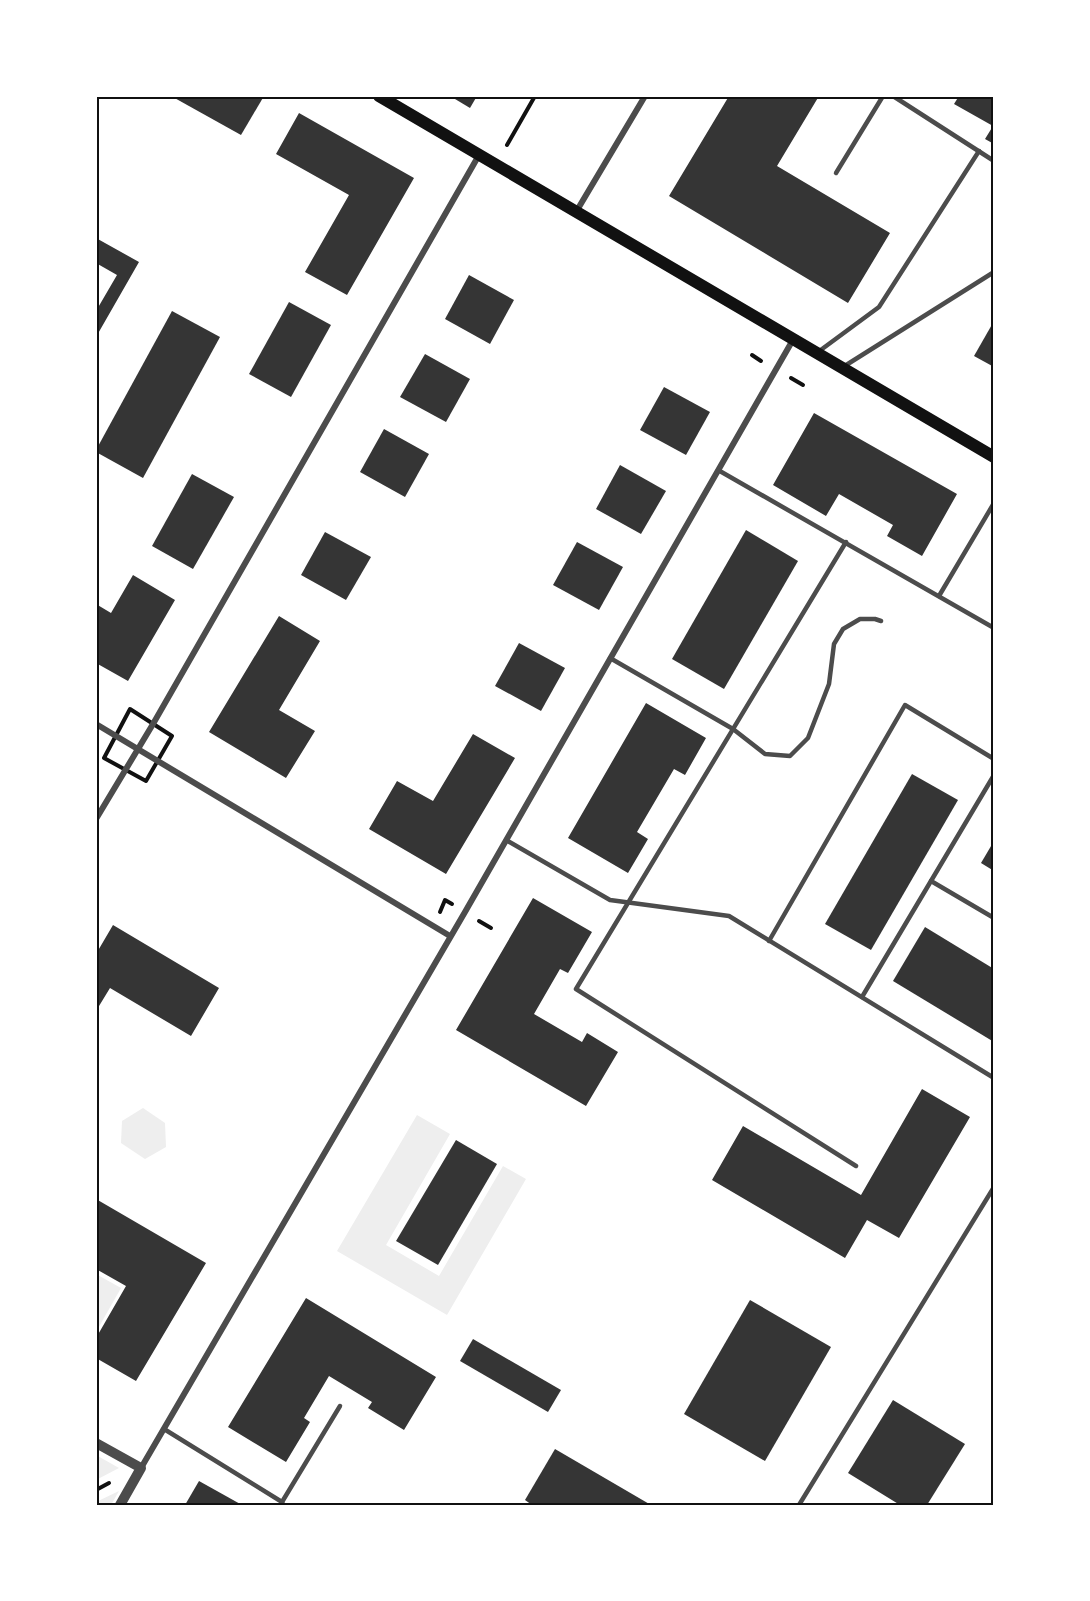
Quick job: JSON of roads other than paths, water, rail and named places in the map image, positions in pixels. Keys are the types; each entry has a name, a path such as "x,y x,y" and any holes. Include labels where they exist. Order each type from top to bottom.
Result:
{"main road":[{"path":"379,96 994,457"}],"street":[{"path":"576,212 645,96"},
{"path":"96,819 479,155"},
{"path":"120,1505 794,338"},
{"path":"96,724 450,936"},
{"path":"96,1443 141,1468"}],"lane":[{"path":"836,173 883,96"},
{"path":"893,96 994,161"},
{"path":"818,352 879,307 979,151"},
{"path":"843,368 994,272"},
{"path":"718,470 994,628"},
{"path":"939,596 994,503"},
{"path":"846,542 576,989 856,1166"},
{"path":"610,658 733,729 765,754 790,756 808,738 829,684 834,644 843,629 860,619 881,621"},
{"path":"769,941 905,705 994,759"},
{"path":"862,998 994,775"},
{"path":"506,840 610,900 729,916 994,1078"},
{"path":"931,881 994,918"},
{"path":"799,1505 994,1187"},
{"path":"164,1429 282,1504 340,1406"}]}
